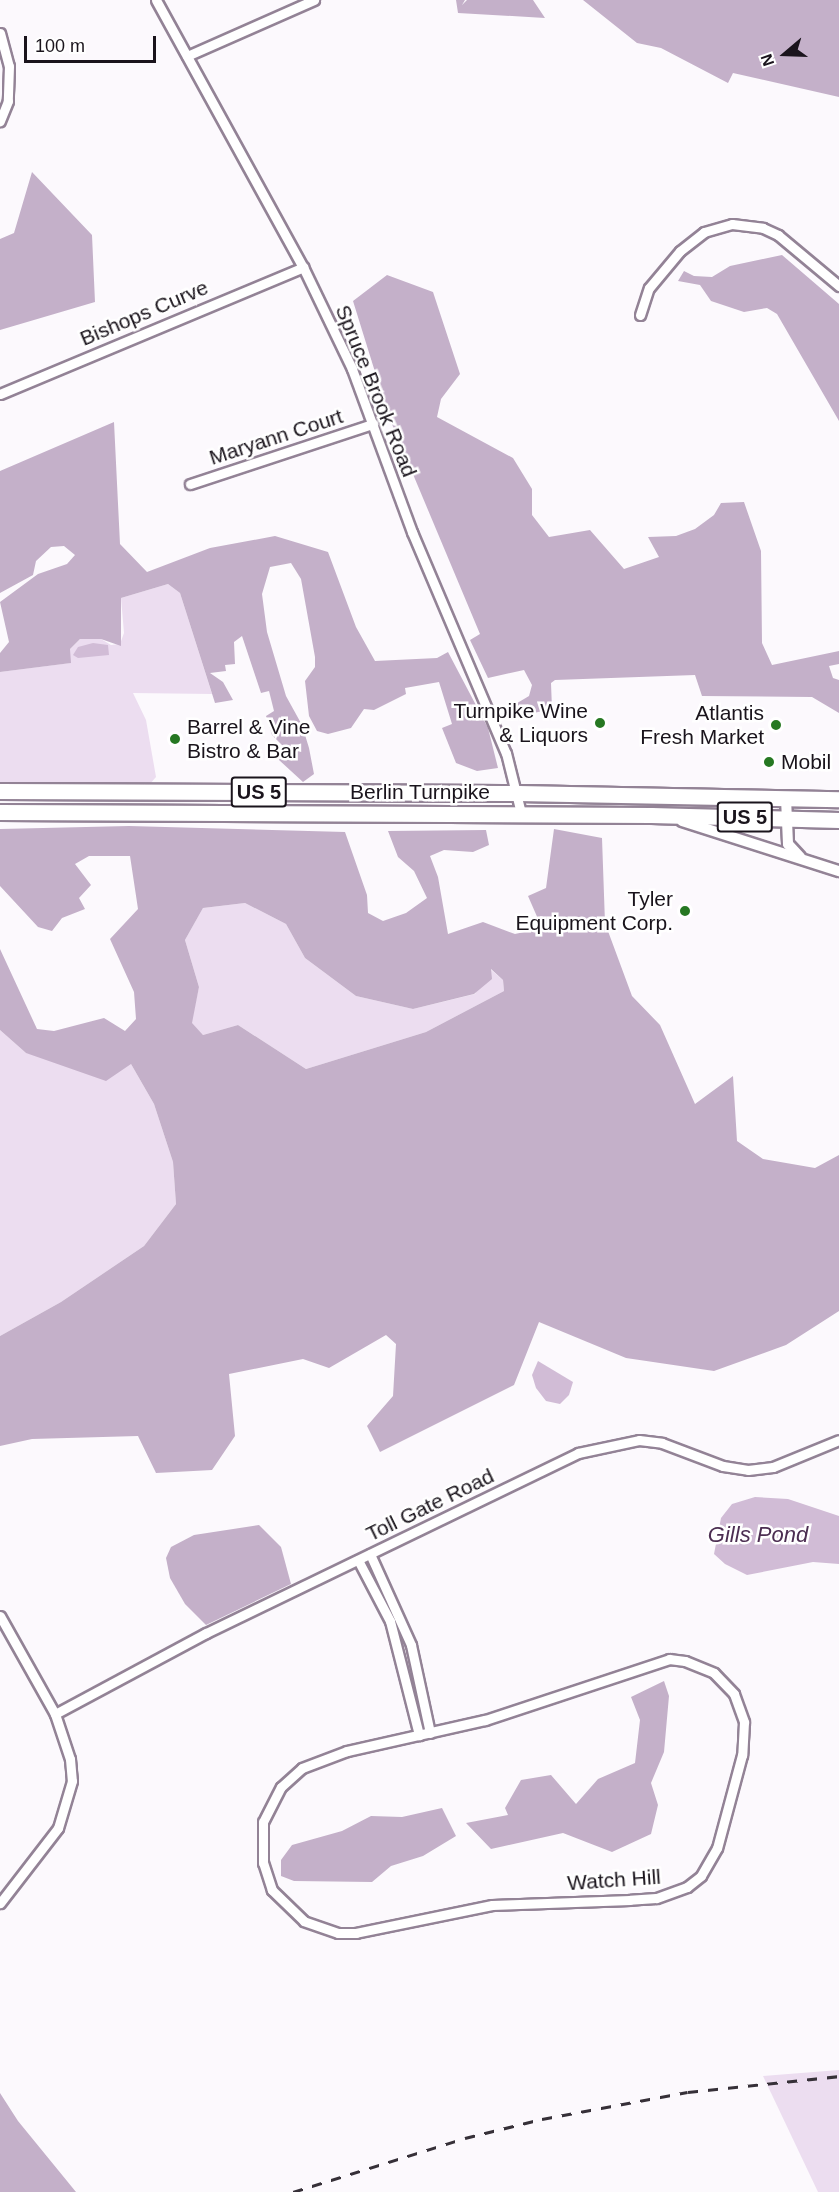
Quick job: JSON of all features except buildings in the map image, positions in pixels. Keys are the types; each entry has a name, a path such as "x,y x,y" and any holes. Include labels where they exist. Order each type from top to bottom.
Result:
{"highway":[{"name":"Berlin Turnpike","path":"0,791 518,793 839,800"},
{"name":"Berlin Turnpike","path":"0,812 651,814 839,820"}],"street":[{"name":"Spruce Brook Road","path":"156,0 303,267 348,360 412,532 498,734 518,793 520,813"},
{"path":"187,56 314,0"},
{"path":"0,33 9,66 8,101 0,121"},
{"path":"640,315 649,288 680,251 704,232 732,224 763,228 778,235 839,286"},
{"name":"Bishops Curve","path":"0,393 303,267"},
{"name":"Maryann Court","path":"190,484 373,424"},
{"path":"786,798 786,819 792,852 808,861"},
{"path":"651,814 713,829 776,852 839,871"},
{"name":"Toll Gate Road","path":"55,1714 170,1651 552,1464 598,1446 639,1440 662,1443 723,1466 748,1470 773,1467 839,1440"},
{"path":"370,1554 388,1589 411,1645 430,1733"},
{"path":"358,1560 390,1621 418,1736"},
{"path":"377,1593 388,1589"},
{"path":"0,1903 54,1835 70,1798 70,1759 55,1714 1,1620"},
{"name":"Watch Hill","path":"669,1659 702,1666 726,1684 741,1708 744,1737 710,1864 701,1876 674,1893 598,1903 492,1905 356,1933 338,1933 304,1921 272,1890 262,1863 261,1835 273,1798 291,1777 316,1761 418,1736 485,1719 669,1659"},
{"path":"405,1677 417,1674"}],"shaded area":[{"path":"456,0 465,0 462,5 467,0 533,0 545,18 458,13"},
{"path":"583,0 839,0 839,97 733,73 728,83 661,48 637,43"},
{"path":"32,172 92,235 95,302 0,330 0,239 14,233"},
{"path":"782,255 839,304 839,421 777,314 767,308 744,312 711,301 700,285 678,281 684,271 694,276 712,277 730,266"},
{"path":"387,275 433,292 460,374 441,399 437,417 513,458 532,489 532,515 549,537 590,530 624,569 659,557 648,537 676,536 695,529 714,515 721,503 744,502 761,551 762,643 772,665 839,651 839,664 829,666 833,678 839,680 839,713 812,697 702,696 695,675 555,680 551,683 552,709 506,719 507,709 529,696 532,685 524,670 488,678 470,640 480,634 389,417 353,301"},
{"path":"114,422 120,544 147,572 210,548 275,536 328,552 356,627 375,661 437,658 448,652 488,728 498,768 477,771 456,763 442,728 452,724 439,682 405,688 406,694 374,710 364,709 351,728 328,734 317,731 309,716 305,681 315,667 315,657 301,579 291,563 270,567 262,594 267,632 286,696 302,725 309,748 314,774 303,782 279,760 284,747 272,735 266,716 274,711 269,691 261,693 242,636 234,642 235,664 225,665 226,671 210,673 223,682 233,700 215,703 180,593 168,584 121,598 121,646 101,639 80,639 70,649 71,663 0,672 0,653 9,642 0,602 38,574 67,564 75,555 64,546 51,547 36,561 33,575 0,593 0,471"},
{"path":"168,584 180,593 212,694 133,693 146,720 156,777 149,785 0,784 0,672 70,663 70,649 80,639 101,639 111,645 120,644 124,633 121,598"},
{"path":"129,826 345,832 367,895 368,913 383,921 406,913 427,898 414,871 398,857 388,831 486,830 489,845 473,852 444,850 430,856 438,877 448,934 483,922 515,934 542,928 528,896 546,888 554,829 602,838 605,923 632,996 660,1025 695,1104 733,1076 737,1141 763,1159 815,1168 839,1155 839,1311 786,1345 714,1371 626,1358 539,1322 514,1385 380,1452 367,1426 393,1396 396,1344 386,1335 329,1368 303,1359 229,1374 235,1436 212,1470 156,1473 138,1436 32,1439 0,1446 0,1336 61,1302 144,1246 176,1204 173,1162 154,1104 131,1064 106,1081 26,1053 0,1030 0,949 37,1029 54,1031 104,1018 125,1031 136,1019 134,992 110,939 138,909 130,856 89,856 75,864 91,885 79,898 85,909 62,918 52,931 38,927 0,886 0,829","holes":["245,903 286,924 305,958 356,996 413,1009 474,994 492,979 491,969 503,980 504,991 426,1032 306,1069 238,1025 203,1035 192,1023 199,987 185,940 203,908"]},
{"path":"245,903 286,924 305,958 356,996 413,1009 475,994 490,969 503,980 504,991 426,1032 306,1069 238,1025 203,1035 191,1023 199,987 185,940 203,908"},
{"path":"0,1030 26,1053 131,1064 154,1104 173,1162 176,1204 144,1246 61,1302 0,1336"},
{"path":"259,1525 281,1547 291,1584 206,1625 185,1604 170,1578 166,1558 171,1547 194,1535"},
{"path":"664,1681 669,1696 664,1752 651,1783 658,1805 651,1834 612,1852 563,1833 491,1849 466,1823 508,1815 505,1808 521,1780 551,1775 576,1804 598,1779 635,1763 640,1720 631,1697"},
{"path":"442,1808 456,1836 423,1856 391,1866 372,1882 294,1881 281,1876 281,1860 292,1845 342,1831 371,1816 402,1817"},
{"path":"839,2070 839,2192 818,2192 763,2076"},
{"path":"0,2093 18,2121 76,2192 0,2192"}],"water":[{"path":"93,643 108,645 109,655 78,658 73,655 78,647"},
{"path":"538,1361 573,1382 569,1395 560,1404 546,1401 536,1388 532,1375"},
{"name":"Gills Pond","path":"755,1497 788,1499 839,1516 839,1564 813,1562 747,1575 725,1564 714,1554 721,1518 732,1504"}],"railway":[{"path":"293,2192 465,2138 542,2119 688,2092 839,2076"}],"place":[{"name":"Turnpike Wine & Liquors","path":"600,723"},
{"name":"Atlantis Fresh Market","path":"776,725"},
{"name":"Barrel & Vine Bistro & Bar","path":"175,739"},
{"name":"Mobil","path":"769,762"},
{"name":"Tyler Equipment Corp.","path":"685,911"}]}
